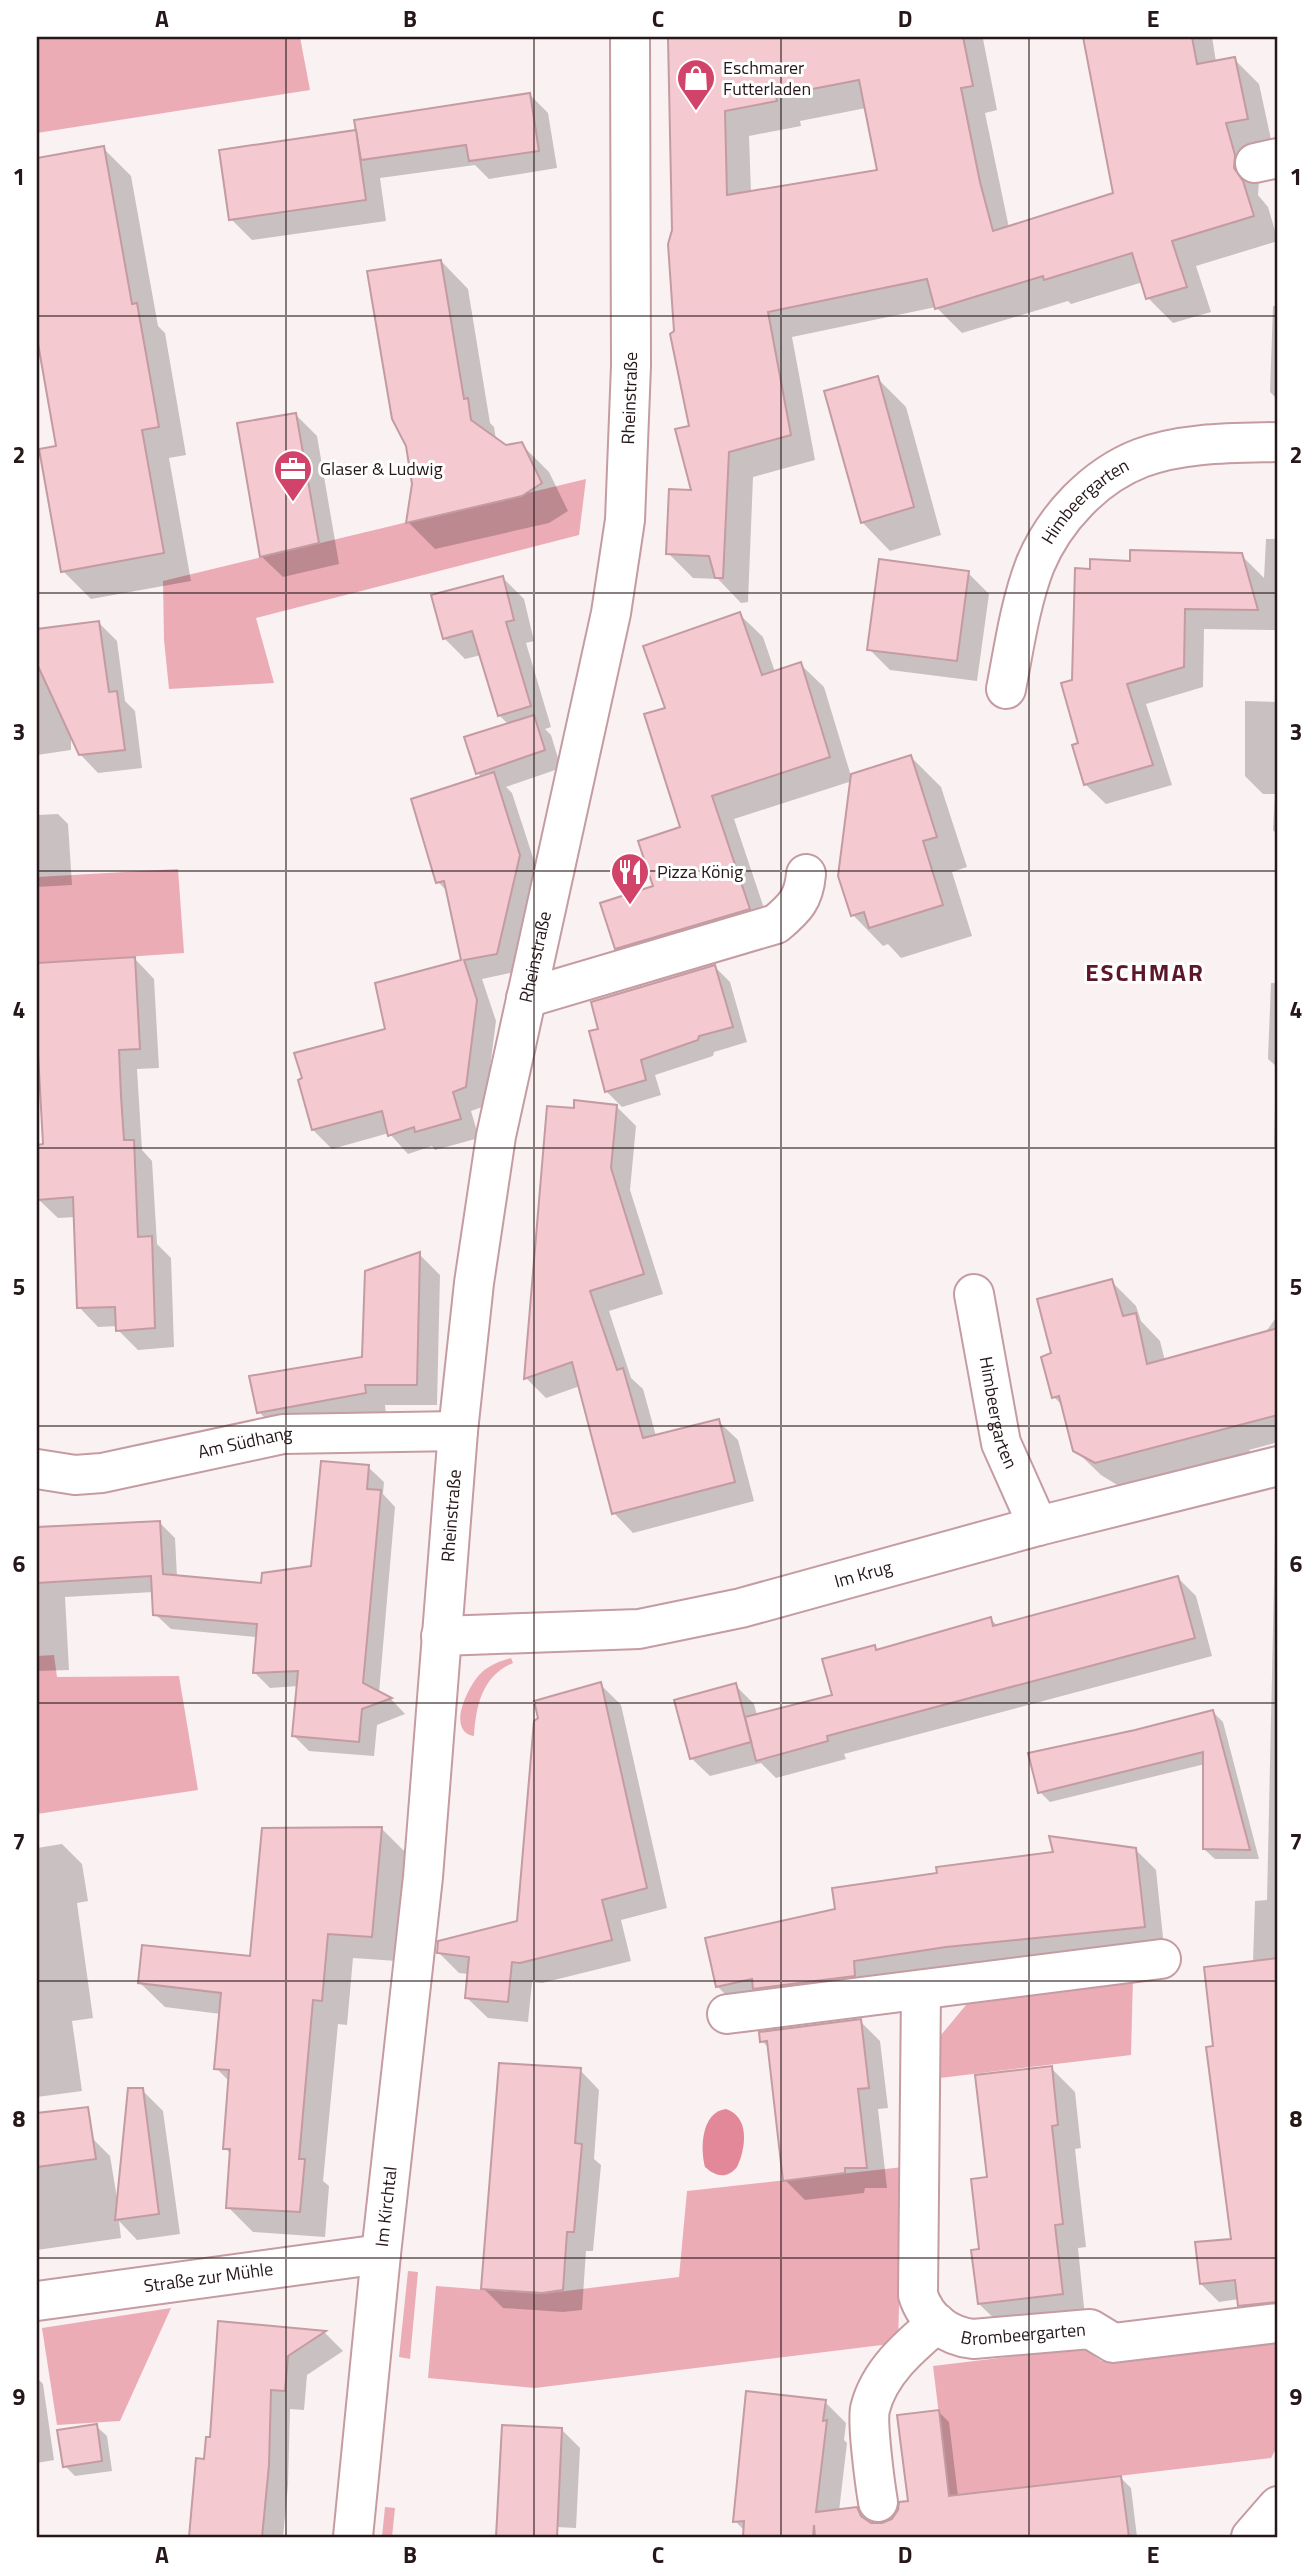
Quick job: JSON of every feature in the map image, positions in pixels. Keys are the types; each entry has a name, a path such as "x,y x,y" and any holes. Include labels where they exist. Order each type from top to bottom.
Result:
{"street":[{"name":"Rheinstraße","path":"422,1877 458,1431 474,1283 494,1149 611,613 625,520 631,366 630,37"},
{"name":"Himbeergarten","path":"1006,689 1035,565 1052,531 1076,502 1106,477 1141,458 1221,443 1278,442"},
{"path":"526,998 776,924 799,900 804,891 806,874"},
{"name":"Himbeergarten","path":"974,1294 1001,1443 1038,1526"},
{"name":"Am Südhang","path":"37,1469 75,1475 102,1473 284,1434 458,1431"},
{"name":"Im Krug","path":"441,1636 639,1629 741,1608 1038,1526 1278,1466"},
{"name":"Im Kirchtal","path":"353,2537 422,1877"},
{"path":"727,2014 1161,1959"},
{"name":"Brombeergarten","path":"921,1990 918,2295 922,2307 937,2323 957,2337 973,2339 1090,2329 1113,2343 1278,2323"},
{"name":"Straße zur Mühle","path":"37,2301 381,2254"},
{"name":"Brombeergarten","path":"878,2502 870,2410 886,2374 909,2347 937,2323"},
{"path":"1251,2537 1278,2506"}],"shaded area":[{"path":"37,37 300,37 310,90 37,133"},
{"path":"586,479 579,535 256,618 274,683 169,689 164,640 163,581"},
{"path":"178,869 184,953 37,963 37,877"},
{"path":"54,1655 57,1677 179,1676 198,1790 37,1814 37,1656"},
{"path":"511,1658 513,1663 494,1676 483,1693 474,1736 465,1732 460,1717 471,1686 485,1670"},
{"path":"1133,1976 1131,2055 940,2078 941,2035 976,1993"},
{"path":"726,2109 739,2119 744,2142 737,2167 721,2175 705,2167 703,2142 711,2117"},
{"path":"903,2167 898,2343 535,2388 428,2378 436,2286 541,2294 679,2277 687,2191"},
{"path":"408,2271 418,2272 410,2359 399,2357"},
{"path":"171,2308 120,2421 57,2425 42,2328"},
{"path":"1278,2339 1278,2445 1271,2458 949,2496 933,2366 1084,2348 1101,2361"},
{"path":"385,2507 395,2508 392,2537 382,2537"}],"building":[{"path":"668,37 963,37 973,86 961,88 993,231 1113,193 1083,37 1192,37 1197,64 1235,57 1248,119 1226,123 1235,155 1234,168 1243,181 1254,216 1172,241 1187,287 1146,299 1132,253 1044,280 1043,276 935,309 927,279 768,312 791,435 729,452 723,578 715,578 709,556 666,554 669,489 691,490 675,429 689,426 670,334 674,331 668,244 672,230","holes":["859,80 877,170 727,195 725,111 777,101 776,96"]},
{"path":"530,93 539,151 469,161 466,145 361,160 354,120"},
{"path":"356,130 366,200 229,220 219,150"},
{"path":"104,146 132,304 137,303 159,427 142,430 164,553 61,572 39,449 56,446 37,338 37,158"},
{"path":"441,260 464,399 468,398 471,420 506,445 522,442 542,483 522,496 406,523 412,484 406,446 392,419 367,271"},
{"path":"878,376 914,507 861,523 824,391"},
{"path":"296,413 319,543 260,557 237,423"},
{"path":"1130,550 1242,553 1258,610 1185,609 1184,667 1127,684 1153,765 1084,785 1072,745 1078,743 1061,683 1072,680 1075,568 1090,569 1090,559 1130,561"},
{"path":"879,559 969,571 957,661 867,650"},
{"path":"503,576 514,620 506,622 531,706 498,716 472,631 443,639 431,595"},
{"path":"740,612 762,675 801,662 830,757 712,796 750,909 615,949 600,903 653,886 638,841 680,827 644,714 665,708 643,646"},
{"path":"99,621 109,692 117,691 125,750 79,755 37,664 37,629"},
{"path":"534,715 545,750 476,774 464,737"},
{"path":"911,755 937,837 923,841 943,905 869,928 864,912 851,916 838,876 851,774"},
{"path":"494,772 520,855 497,954 464,960 477,1000 466,1087 453,1092 461,1119 415,1132 414,1127 388,1136 382,1111 312,1130 298,1080 302,1078 294,1053 385,1029 375,983 461,960 444,881 436,883 411,799"},
{"path":"135,957 140,1049 119,1050 121,1096 124,1140 134,1140 138,1237 152,1236 155,1328 116,1331 115,1307 77,1308 73,1197 37,1200 37,1145 43,1144 37,1035 37,963"},
{"path":"715,965 733,1027 699,1036 698,1040 641,1060 646,1080 605,1092 589,1031 598,1029 591,1002"},
{"path":"574,1100 617,1105 611,1168 644,1274 590,1291 617,1370 623,1368 643,1438 719,1419 735,1482 612,1514 572,1362 524,1379 547,1106 574,1108"},
{"path":"420,1252 417,1385 365,1385 366,1393 257,1413 249,1376 362,1357 365,1271"},
{"path":"1112,1279 1123,1316 1136,1313 1147,1364 1278,1328 1278,1415 1095,1463 1073,1451 1059,1396 1052,1398 1041,1357 1051,1353 1037,1299"},
{"path":"321,1461 369,1465 367,1489 381,1490 363,1683 392,1698 362,1709 359,1742 292,1736 298,1671 253,1673 257,1624 153,1615 151,1576 37,1583 37,1527 160,1521 163,1574 261,1583 262,1573 311,1566"},
{"path":"1178,1576 1195,1638 827,1736 828,1741 756,1761 745,1717 832,1695 822,1659 875,1645 876,1650 991,1617 993,1626"},
{"path":"601,1682 647,1888 602,1900 612,1940 520,1963 512,1962 508,2002 465,1998 469,1957 437,1953 438,1941 517,1921 534,1721 538,1718 534,1701"},
{"path":"736,1683 751,1742 690,1759 674,1700"},
{"path":"1213,1710 1250,1850 1203,1849 1203,1752 1038,1793 1028,1753"},
{"path":"382,1827 372,1937 328,1934 322,2001 313,2000 299,2159 305,2159 300,2212 226,2208 230,2149 223,2149 229,2070 214,2069 221,1993 138,1983 142,1945 250,1956 262,1828"},
{"path":"1049,1836 1136,1848 1145,1927 946,1947 854,1961 855,1976 753,1989 752,1979 716,1987 705,1938 835,1909 832,1888 937,1873 936,1867 1053,1852"},
{"path":"1278,1958 1278,2302 1238,2306 1235,2280 1200,2284 1195,2242 1231,2239 1206,2047 1213,2046 1204,1967"},
{"path":"861,2019 869,2088 858,2089 867,2168 845,2168 845,2173 783,2181 767,2041 760,2042 759,2032"},
{"path":"499,2063 581,2068 575,2143 582,2144 574,2232 567,2232 563,2290 542,2293 481,2289"},
{"path":"1052,2066 1058,2125 1052,2126 1063,2224 1055,2225 1063,2294 978,2304 971,2250 979,2249 971,2179 987,2177 975,2075"},
{"path":"128,2088 143,2088 159,2214 115,2220"},
{"path":"88,2107 96,2159 37,2167 37,2113"},
{"path":"218,2321 326,2331 288,2356 285,2391 271,2390 269,2465 262,2537 189,2537 196,2458 204,2459 206,2437 210,2437"},
{"path":"746,2391 826,2400 823,2421 827,2420 816,2512 857,2507 861,2516 871,2523 892,2519 898,2510 899,2502 908,2501 897,2415 939,2410 949,2496 1121,2476 1129,2537 815,2537 814,2525 813,2537 743,2537 744,2521 733,2522"},
{"path":"97,2424 102,2461 63,2467 57,2430"},
{"path":"502,2425 562,2428 557,2537 496,2537"}],"place":[{"name":"Eschmarer Futterladen","path":"696,112"},
{"name":"Glaser & Ludwig","path":"293,503"},
{"name":"Pizza König","path":"630,906"}],"district":[{"name":"ESCHMAR","path":"1145,973"}]}
